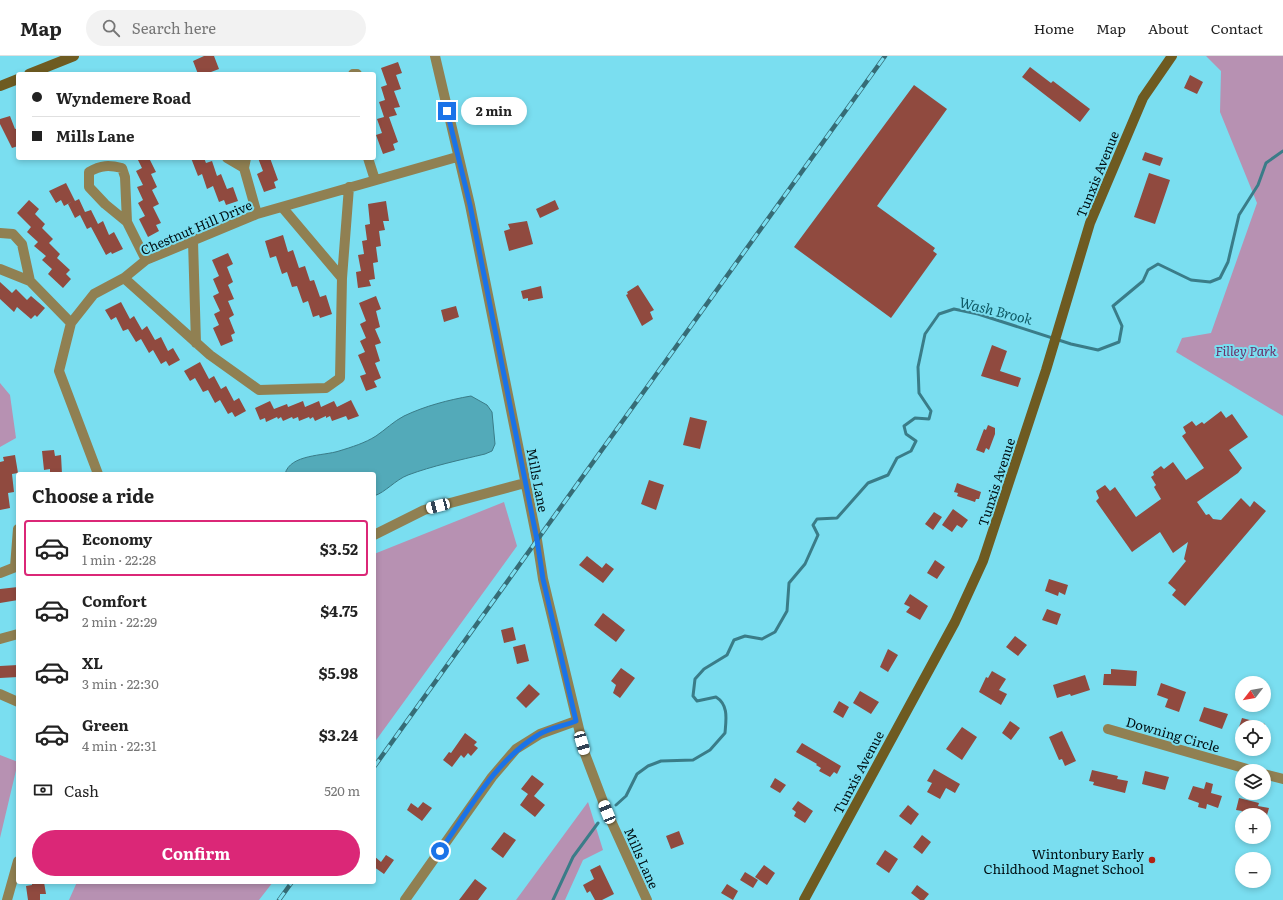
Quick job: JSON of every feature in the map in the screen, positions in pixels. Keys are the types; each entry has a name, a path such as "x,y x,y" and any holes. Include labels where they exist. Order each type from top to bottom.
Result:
{"main road":[{"path":"34,72 74,56"},
{"name":"Tunxis Avenue","path":"804,900 955,622 984,560 1090,223 1143,98 1172,56"},
{"path":"0,86 16,79"}],"street":[{"name":"Mills Lane","path":"435,56 457,157 470,205 537,540 543,579 576,721 596,786 647,900"},
{"name":"Chestnut Hill Drive","path":"97,472 59,371 71,323 94,294 124,278 146,260 257,214 457,157"},
{"path":"235,160 245,163 257,214"},
{"path":"369,160 375,180"},
{"path":"127,222 105,204 89,187 90,172 100,166 112,165 122,168 125,177 127,222 146,260"},
{"path":"124,278 196,343 259,390 326,388 340,378 342,278 349,187"},
{"path":"282,207 342,278"},
{"path":"0,233 13,234 22,244 30,281"},
{"path":"193,241 196,343"},
{"path":"0,269 30,281 71,323"},
{"path":"376,535 424,510 525,483"},
{"path":"0,572 16,567"},
{"path":"0,639 16,635"},
{"path":"0,694 16,701"},
{"path":"405,900 492,777 516,749 540,734 576,721"},
{"name":"Downing Circle","path":"1108,729 1235,766"},
{"path":"1271,776 1283,779"},
{"path":"7,900 16,868"}],"green space":[{"name":"Filley Park","path":"1206,56 1283,56 1283,416 1176,352 1182,338 1211,333 1257,203 1220,112 1221,71"},
{"path":"0,383 10,395 16,438 0,447"},
{"path":"504,502 517,546 376,740 376,553"},
{"path":"0,755 16,761 16,770 0,838"},
{"path":"588,802 603,850 583,860 565,900 516,900"},
{"path":"76,884 271,884 259,900 69,900"}],"water":[{"path":"471,396 487,405 492,412 495,444 492,451 408,475 376,495 376,472 286,472 288,467 300,459 333,453 363,443 376,436 400,418 412,412 454,399"}],"building":[{"path":"204,56 214,56 219,69 211,72 197,72 193,61"},
{"path":"398,62 402,73 396,75 401,89 394,91 400,107 394,108 397,115 389,117 398,142 393,144 395,150 383,154 376,135 382,133 377,119 384,117 379,102 385,100 381,87 387,85 381,68"},
{"path":"1030,67 1051,83 1053,81 1090,109 1080,122 1022,77"},
{"path":"1190,75 1203,82 1197,94 1184,88"},
{"path":"914,85 947,109 877,206 935,248 933,251 937,254 891,318 794,247"},
{"path":"10,116 16,129 16,147 12,148 0,124 0,119"},
{"path":"1145,152 1163,158 1160,166 1142,160"},
{"path":"138,160 150,160 156,172 151,174 157,187 152,190 159,204 153,207 161,223 156,225 159,231 148,237 139,219 145,216 138,203 143,200 137,187 143,185 136,171 142,168"},
{"path":"192,160 205,160 206,163 212,161 217,176 221,174 227,189 233,187 238,201 226,205 224,200 219,202 213,186 207,189 202,174 198,176"},
{"path":"259,160 271,160 278,180 274,182 276,188 264,192 257,174 263,171"},
{"path":"1149,173 1170,180 1155,224 1134,217"},
{"path":"66,183 75,201 79,199 85,212 91,210 98,224 103,221 109,235 114,232 123,249 106,255 91,227 87,229 80,215 75,218 68,204 73,201 64,206 61,200 56,203 49,191"},
{"path":"29,200 39,209 35,214 45,224 42,228 53,239 49,243 60,254 57,258 70,270 66,274 71,279 63,288 48,274 52,269 42,260 46,256 34,246 38,242 27,232 31,227 17,213"},
{"path":"555,200 559,209 540,218 536,209"},
{"path":"386,201 389,221 383,221 385,230 379,231 381,246 376,247 378,262 373,263 375,279 369,280 371,286 358,288 356,272 361,271 358,255 364,254 362,241 367,240 365,225 370,224 368,204"},
{"path":"527,221 533,244 509,251 504,231 510,229 508,224"},
{"path":"283,235 288,252 293,250 299,268 305,266 310,281 314,280 320,297 326,295 332,314 320,318 319,315 313,317 308,301 303,303 297,286 292,287 287,272 282,274 276,256 270,258 265,241"},
{"path":"228,253 233,264 227,267 233,282 228,285 234,299 228,301 234,315 229,318 235,333 231,335 233,341 221,346 213,328 219,325 214,314 220,311 213,296 219,293 213,279 219,276 212,260"},
{"path":"0,282 12,293 16,289 27,300 31,296 45,308 37,317 35,315 31,319 17,307 14,312 0,299"},
{"path":"638,285 654,310 650,312 653,319 642,326 626,295 628,294 627,292"},
{"path":"541,286 543,298 528,301 528,298 523,299 521,291"},
{"path":"376,296 381,309 376,311 380,327 375,329 381,343 375,345 380,361 375,363 381,378 374,381 377,387 366,391 360,376 366,374 358,355 365,352 360,341 366,338 360,324 366,321 359,303"},
{"path":"121,302 130,319 134,316 142,330 147,326 155,340 161,337 168,351 173,348 180,360 169,366 166,361 161,364 153,350 149,353 141,339 136,342 128,329 123,331 116,317 111,320 105,310"},
{"path":"456,306 459,317 444,322 441,310"},
{"path":"992,345 1007,351 1000,371 1021,378 1018,387 981,376"},
{"path":"200,362 209,379 214,376 221,389 226,386 234,401 239,398 246,411 235,417 232,412 228,414 220,400 215,403 208,390 203,392 195,378 190,381 184,371"},
{"path":"351,400 359,416 348,420 346,416 332,421 330,416 326,418 326,416 315,421 313,417 299,421 298,417 293,419 292,417 283,421 281,417 278,419 277,417 266,422 265,418 260,420 255,408 270,401 274,409 287,404 288,407 303,401 305,407 319,401 321,407 334,401 337,407"},
{"path":"1221,411 1226,418 1232,414 1248,437 1229,450 1242,468 1238,473 1197,502 1206,515 1209,514 1213,519 1221,520 1241,498 1250,507 1254,501 1266,511 1185,606 1172,595 1176,590 1168,583 1186,561 1184,559 1188,542 1173,553 1160,532 1132,552 1096,501 1099,498 1096,491 1105,485 1110,491 1115,487 1136,517 1161,499 1154,487 1156,485 1151,477 1154,475 1153,472 1161,466 1164,469 1173,462 1186,480 1204,468 1182,436 1186,433 1183,427 1192,421 1196,426 1202,422 1204,424"},
{"path":"690,417 707,421 700,449 683,445"},
{"path":"988,425 995,428 995,434 989,450 986,448 984,453 976,450 984,429 986,430"},
{"path":"54,450 55,456 61,455 62,472 50,472 50,469 44,470 42,451"},
{"path":"15,455 18,472 12,474 14,492 8,493 10,508 0,510 0,462 4,461 3,457"},
{"path":"649,480 664,485 656,510 641,504"},
{"path":"957,483 981,492 979,499 976,499 975,502 957,496 958,493 954,492"},
{"path":"953,509 968,520 962,528 957,525 952,532 942,525"},
{"path":"934,512 942,517 933,530 925,524"},
{"path":"587,556 602,568 606,563 614,569 603,583 579,565"},
{"path":"935,560 945,567 937,579 927,573"},
{"path":"1049,579 1068,585 1065,595 1059,592 1058,596 1045,591"},
{"path":"16,587 16,600 0,603 0,589"},
{"path":"910,594 928,606 920,620 906,612 910,607 904,604"},
{"path":"1047,609 1061,614 1057,625 1042,620"},
{"path":"603,613 625,630 616,642 594,625"},
{"path":"513,627 516,640 504,643 501,630"},
{"path":"1015,636 1027,645 1018,656 1006,647"},
{"path":"525,644 529,661 517,664 513,647"},
{"path":"888,649 898,655 888,672 880,667"},
{"path":"16,665 16,677 0,678 0,666"},
{"path":"621,668 635,678 620,698 613,693 616,685 611,681"},
{"path":"1111,669 1137,671 1136,686 1103,685 1104,674 1111,674"},
{"path":"992,671 1006,679 999,690 1007,694 1001,705 979,692 986,677 988,678"},
{"path":"1085,675 1090,690 1071,696 1070,694 1057,698 1053,685"},
{"path":"1161,683 1186,692 1179,712 1165,707 1168,699 1157,695"},
{"path":"529,684 540,694 526,708 516,698"},
{"path":"860,691 879,702 871,714 853,703"},
{"path":"839,701 849,707 843,718 833,712"},
{"path":"1204,707 1228,714 1222,729 1199,721"},
{"path":"1010,721 1020,728 1011,740 1002,733"},
{"path":"962,727 977,737 962,760 946,749"},
{"path":"1062,731 1076,761 1065,766 1062,759 1059,760 1049,737"},
{"path":"465,733 477,742 474,745 478,748 471,756 468,753 464,758 461,755 452,767 443,760 449,752 451,753"},
{"path":"802,743 841,766 837,774 834,772 830,777 819,771 821,768 816,765 817,764 796,752"},
{"path":"934,769 960,784 955,793 946,788 940,799 927,792 932,783 927,781"},
{"path":"1092,770 1118,776 1117,779 1128,781 1125,793 1093,785 1094,782 1089,781"},
{"path":"1145,771 1169,777 1165,790 1142,784"},
{"path":"532,775 544,784 534,796 545,805 535,817 520,805 528,794 521,789"},
{"path":"775,778 786,785 780,793 770,787"},
{"path":"1206,782 1213,784 1211,793 1222,796 1218,808 1207,804 1206,809 1198,807 1199,803 1188,799 1193,786 1204,789"},
{"path":"1238,800 1247,800 1259,803 1258,806 1269,808 1236,808"},
{"path":"798,801 813,811 805,823 794,816 796,812 792,809"},
{"path":"423,802 432,808 422,821 407,810 411,803 418,808"},
{"path":"908,805 919,814 911,825 899,816"},
{"path":"679,831 684,844 671,849 666,836"},
{"path":"504,832 516,840 503,858 491,849"},
{"path":"922,835 931,842 922,854 913,847"},
{"path":"885,850 898,859 889,873 876,864"},
{"path":"386,855 394,860 384,874 376,868 376,858 381,862"},
{"path":"600,865 614,894 602,900 595,900 590,891 587,893 583,885 594,879 590,870"},
{"path":"764,865 775,873 767,885 755,877"},
{"path":"745,872 758,880 753,888 740,880"},
{"path":"475,879 487,888 478,900 459,900"},
{"path":"44,884 46,894 40,894 40,900 28,900 26,886"},
{"path":"727,884 738,891 733,900 721,893"},
{"path":"917,885 929,894 924,900 920,900 911,893"}],"waterway":[{"name":"Wash Brook","path":"616,805 626,796 637,774 648,766 661,761 693,760 710,750 725,733 726,713 723,704 716,697 697,701 693,696 695,679 704,669 727,655 734,640 745,636 762,639 775,632 787,611 789,583 805,564 818,535 813,525 817,519 837,518 868,483 888,475 897,458 911,451 916,441 906,434 904,426 915,418 929,419 931,411 919,393 918,367 925,334 939,314 954,309 978,314 1071,344 1098,350 1119,342 1122,326 1113,306 1143,281 1148,270 1158,264 1191,280 1210,282 1220,278 1228,262 1239,215 1258,185 1266,163 1283,151"},
{"name":"Wash Brook","path":"553,900 573,857 598,823"}],"railway":[{"path":"376,764 885,56"},
{"path":"279,900 291,884"}],"place":[{"name":"Wintonbury Early Childhood Magnet School","path":"1152,860"}],"route":[{"path":"440,851 492,777 516,749 540,734 576,721 543,579 537,540 498,345 478,254 470,205 457,157 447,111"}]}
